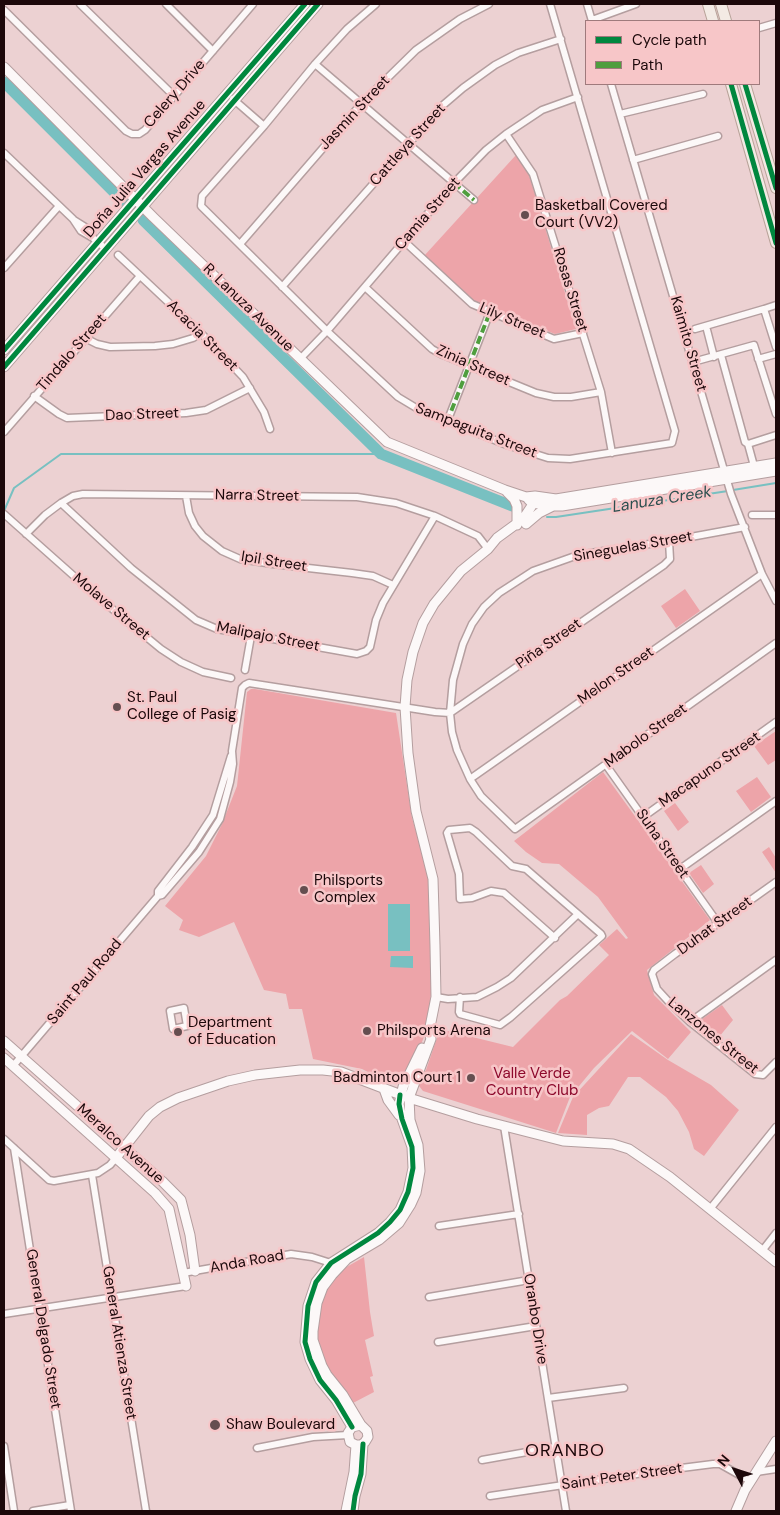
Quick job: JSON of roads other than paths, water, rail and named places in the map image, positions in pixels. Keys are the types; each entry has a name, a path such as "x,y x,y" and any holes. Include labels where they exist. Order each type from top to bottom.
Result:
{"main road":[{"name":"Doña Julia Vargas Avenue","path":"4,350 96,240 136,199 305,4"},
{"name":"Doña Julia Vargas Avenue","path":"4,367 318,4"},
{"path":"708,4 713,20"},
{"path":"721,4 726,20"},
{"name":"R. Lanuza Avenue","path":"4,67 142,206 387,442 505,490 553,506 728,483 776,471"},
{"path":"732,85 776,243"},
{"path":"745,85 776,188"},
{"name":"R. Lanuza Avenue","path":"534,500 556,500 728,483 754,466 776,463"},
{"path":"505,490 516,504 522,524"},
{"path":"522,524 534,500"},
{"path":"356,1426 343,1395 327,1375 318,1356 313,1340 317,1303 323,1287 336,1264 390,1222 400,1210 408,1192 413,1168 412,1147 402,1120 399,1104 431,1039 429,1032 436,997 434,879 416,811 408,753 405,707 407,680 413,652 423,623 450,582 490,547 497,538 553,506"},
{"name":"Meralco Avenue","path":"4,1041 180,1199 190,1235 195,1271"},
{"name":"Meralco Avenue","path":"4,1058 155,1193 170,1209 186,1286"},
{"path":"115,1159 149,1116 160,1107 178,1098 228,1081 275,1072 323,1070 341,1072 404,1097 504,1126 563,1141 613,1144 629,1148 657,1167 776,1262"},
{"path":"384,1089 388,1100 402,1120"},
{"path":"336,1264 379,1240 393,1229 404,1216 416,1193 420,1171 418,1145 404,1097"},
{"path":"70,1118 80,1108"},
{"path":"155,1193 164,1183"},
{"path":"346,1511 360,1445 367,1440 368,1434 366,1429 356,1426 349,1430 348,1436 350,1442 360,1445"},
{"path":"736,1511 750,1481 776,1441"},
{"path":"353,1511 361,1474 360,1445"},
{"path":"731,1511 740,1494 745,1490"}],"street":[{"path":"80,4 174,96"},
{"path":"166,4 213,51"},
{"name":"Celery Drive","path":"4,10 126,131 132,134 139,134 145,130 253,4"},
{"name":"Sampaguita Street","path":"376,4 347,29 315,64 264,126 202,196 201,206 327,331 398,396 418,409 507,445 548,458 570,459 672,443 675,432 550,4"},
{"name":"Jasmin Street","path":"240,244 362,103 416,50 460,19 490,4"},
{"path":"587,4 592,20"},
{"path":"595,20 636,4"},
{"path":"760,28 776,23"},
{"name":"Cattleya Street","path":"282,287 442,106 495,65 518,54 561,40"},
{"path":"315,64 474,200"},
{"name":"Kaimito Street","path":"611,85 728,483 762,574 776,601"},
{"path":"226,94 264,126"},
{"path":"620,114 703,94"},
{"name":"Camia Street","path":"300,359 405,242 454,183 486,150 542,110 578,97"},
{"name":"Rosas Street","path":"506,134 533,174 601,392 612,453"},
{"path":"633,160 718,136"},
{"path":"4,153 73,219 90,230 96,240 106,249"},
{"path":"4,268 59,206"},
{"name":"Lily Street","path":"405,242 472,304 554,339 583,333"},
{"name":"Acacia Street","path":"118,255 221,353 250,388 264,412 270,429"},
{"name":"Tindalo Street","path":"4,432 140,276"},
{"name":"Zinia Street","path":"365,287 432,349 469,366 536,393 571,397 601,392"},
{"path":"695,329 776,305"},
{"path":"764,309 776,347"},
{"path":"448,422 490,312"},
{"path":"706,326 718,356 754,466"},
{"path":"85,338 110,347 155,346 173,344 193,338 201,333"},
{"path":"693,362 754,345 776,414"},
{"path":"758,359 776,354"},
{"name":"Dao Street","path":"34,396 67,418 97,417 186,413 206,410 250,388"},
{"path":"748,444 776,435"},
{"name":"Narra Street","path":"26,534 45,515 61,503 72,496 83,494 357,497 396,503 435,516 478,536 490,547"},
{"name":"Ipil Street","path":"186,496 194,526 222,551 240,559 373,576 393,585"},
{"name":"Malipajo Street","path":"61,503 131,568 196,620 217,629 357,654 366,651 370,647 376,620 383,603 435,516"},
{"path":"752,515 776,515"},
{"name":"Molave Street","path":"5,516 161,650 203,672 231,678"},
{"name":"Sineguelas Street","path":"514,829 481,796 470,779 457,750 452,732 450,713 453,680 463,644 472,624 484,607 499,593 533,571 578,555 745,527"},
{"name":"Piña Street","path":"450,713 664,565 670,559 669,541"},
{"name":"Melon Street","path":"470,779 762,574"},
{"path":"245,670 251,636"},
{"name":"Mabolo Street","path":"514,829 776,643"},
{"name":"Saint Paul Road","path":"13,1066 158,896 162,895 199,852 220,819 230,782 233,764 232,752 242,688 245,685 249,683 405,707"},
{"path":"405,707 450,713"},
{"name":"Macapuno Street","path":"643,817 776,722"},
{"name":"Suha Street","path":"606,765 718,923"},
{"path":"680,869 776,801"},
{"path":"460,997 459,1012 462,1015 500,1025 511,1018 602,936 526,869 512,866 476,832 470,828 448,832 459,874 460,899 472,898 491,891 504,892 554,938"},
{"name":"Duhat Street","path":"654,970 776,882"},
{"path":"436,997 448,999 476,997 496,987 510,978 578,914"},
{"path":"690,1022 776,960"},
{"name":"Lanzones Street","path":"654,970 652,974 657,989 690,1022 755,1074 763,1076 776,1062"},
{"name":"Oranbo Drive","path":"504,1126 566,1511"},
{"path":"710,1209 776,1127"},
{"path":"4,1139 49,1180 60,1181 98,1173 115,1159"},
{"name":"General Delgado Street","path":"14,1148 70,1508"},
{"name":"General Atienza Street","path":"92,1174 146,1511"},
{"path":"439,1226 519,1214"},
{"path":"762,1251 776,1233"},
{"name":"Anda Road","path":"183,1273 291,1254 312,1257 336,1264"},
{"path":"429,1296 529,1280"},
{"path":"4,1314 40,1310 186,1286"},
{"path":"438,1342 536,1326"},
{"path":"548,1398 624,1388"},
{"path":"257,1448 313,1437 348,1436"},
{"path":"4,1446 14,1511"},
{"path":"482,1460 555,1447"},
{"name":"Saint Peter Street","path":"490,1496 713,1464 720,1464 750,1481"},
{"path":"756,1472 776,1469"},
{"path":"33,1511 70,1508"}],"water":[{"path":"388,904 410,904 410,951 388,951"},
{"path":"391,956 413,956 413,968 390,967"}],"waterway":[{"path":"4,82 123,201"},
{"path":"143,220 381,454 512,506"},
{"path":"4,511 14,488 61,454 381,454"},
{"name":"Lanuza Creek","path":"733,490 776,483"},
{"name":"Lanuza Creek","path":"547,517 728,491"}],"place":[{"name":"Basketball Covered Court (VV2)","path":"525,215"},
{"name":"St. Paul College of Pasig","path":"117,707"},
{"name":"Philsports Complex","path":"304,890"},
{"name":"Philsports Arena","path":"367,1031"},
{"name":"Department of Education","path":"178,1032"},
{"name":"Badminton Court 1","path":"471,1078"},
{"name":"Shaw Boulevard","path":"215,1425"}],"district":[{"name":"ORANBO","path":"565,1451"}],"park label":[{"name":"Valle Verde Country Club","path":"532,1082"}]}
